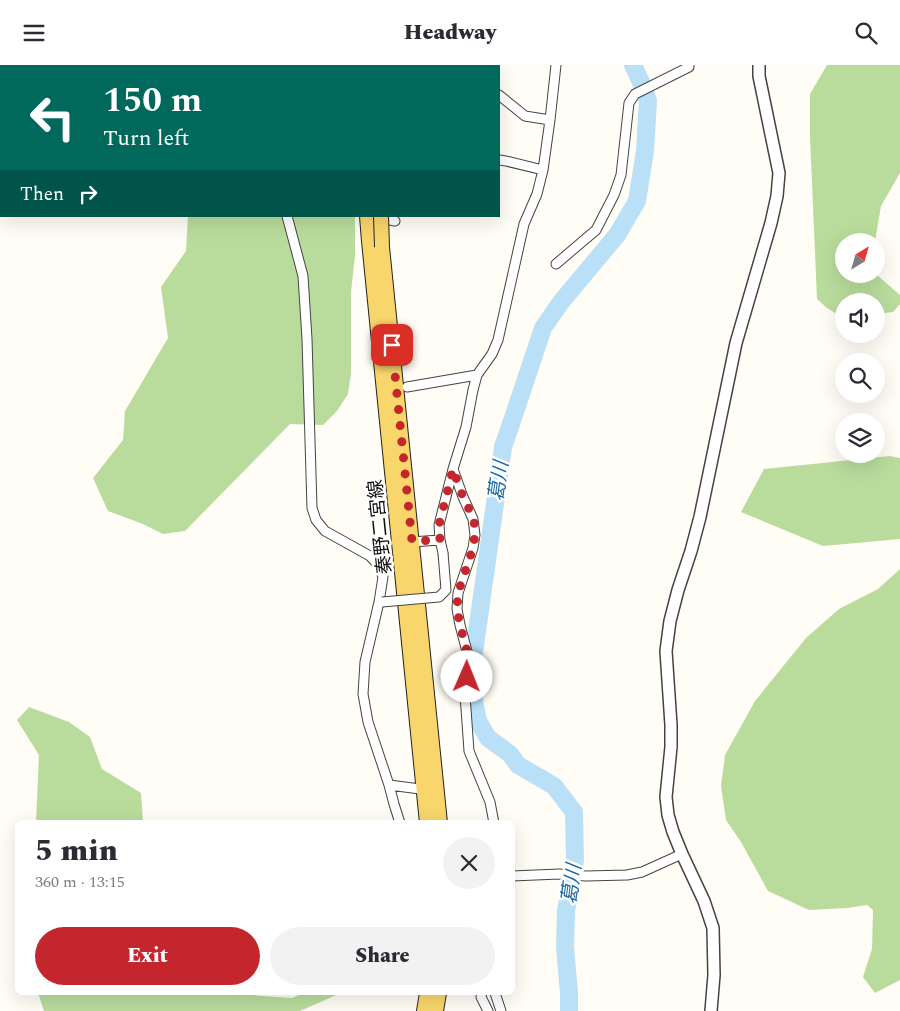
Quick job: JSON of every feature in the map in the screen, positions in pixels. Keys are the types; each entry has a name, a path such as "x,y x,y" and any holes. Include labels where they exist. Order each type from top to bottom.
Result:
{"main road":[{"name":"秦野二宮線","path":"368,217 369,241 433,816"},
{"name":"秦野二宮線","path":"380,217 412,541 430,790"},
{"path":"424,1011 427,995"},
{"path":"436,1011 439,995"}],"street":[{"path":"381,603 439,597 446,589 439,525 466,427 477,375 492,354 498,340 524,224 537,195 550,120 556,65"},
{"path":"556,264 596,230 614,195 621,175 629,103 635,94 689,67 689,65"},
{"path":"711,1011 714,975 713,928 704,901 682,854 668,815 666,797 671,747 671,725 666,651 670,621 700,517 736,343 777,196 779,173 759,76 760,65"},
{"path":"500,96 525,116 550,120"},
{"path":"500,160 542,170"},
{"path":"287,217 303,275 308,339 312,508 316,520 325,531 370,556 379,566 383,577 381,603 365,662 363,693 368,721 399,820"},
{"path":"378,217 395,221"},
{"path":"407,387 477,375"},
{"path":"453,469 463,497 474,519 475,535 473,548 458,593 457,609 469,659 465,695 469,751 490,802 493,820"},
{"path":"412,541 440,540"},
{"path":"389,785 430,790"},
{"path":"515,876 627,875 642,872 682,854"},
{"path":"482,995 488,1011"},
{"path":"496,995 501,1011"}],"green space":[{"path":"827,65 900,65 900,173 881,206 876,233 835,233 835,283 885,282 900,295 900,304 893,312 885,313 885,293 835,293 835,313 817,299 810,94"},
{"path":"188,217 355,217 355,255 351,292 351,374 348,394 337,411 323,425 290,424 185,531 163,534 143,524 108,511 93,478 123,440 125,411 168,338 161,287 186,251"},
{"path":"885,457 900,458 900,539 823,546 741,512 764,469 835,462 885,463"},
{"path":"900,569 900,980 875,993 863,977 872,949 873,910 867,905 809,910 768,891 741,842 726,820 721,786 725,755 755,701 806,638 839,609 878,589"},
{"path":"29,707 69,722 90,737 102,769 141,793 143,820 36,820 39,755 17,720"},
{"path":"39,995 254,995 292,998 299,995 336,995 300,1011 44,1011"}],"waterway":[{"name":"葛川","path":"569,1011 565,947 566,911 575,860 574,812 554,786 518,765 510,754 488,738 478,721 470,681 503,447 543,328 561,302 617,235 637,201 645,151 648,101 633,65"}],"route":[{"path":"392,345 412,541 440,540 439,525 453,469 463,497 474,519 475,535 473,548 458,593 457,609 469,659 467,677"}]}
